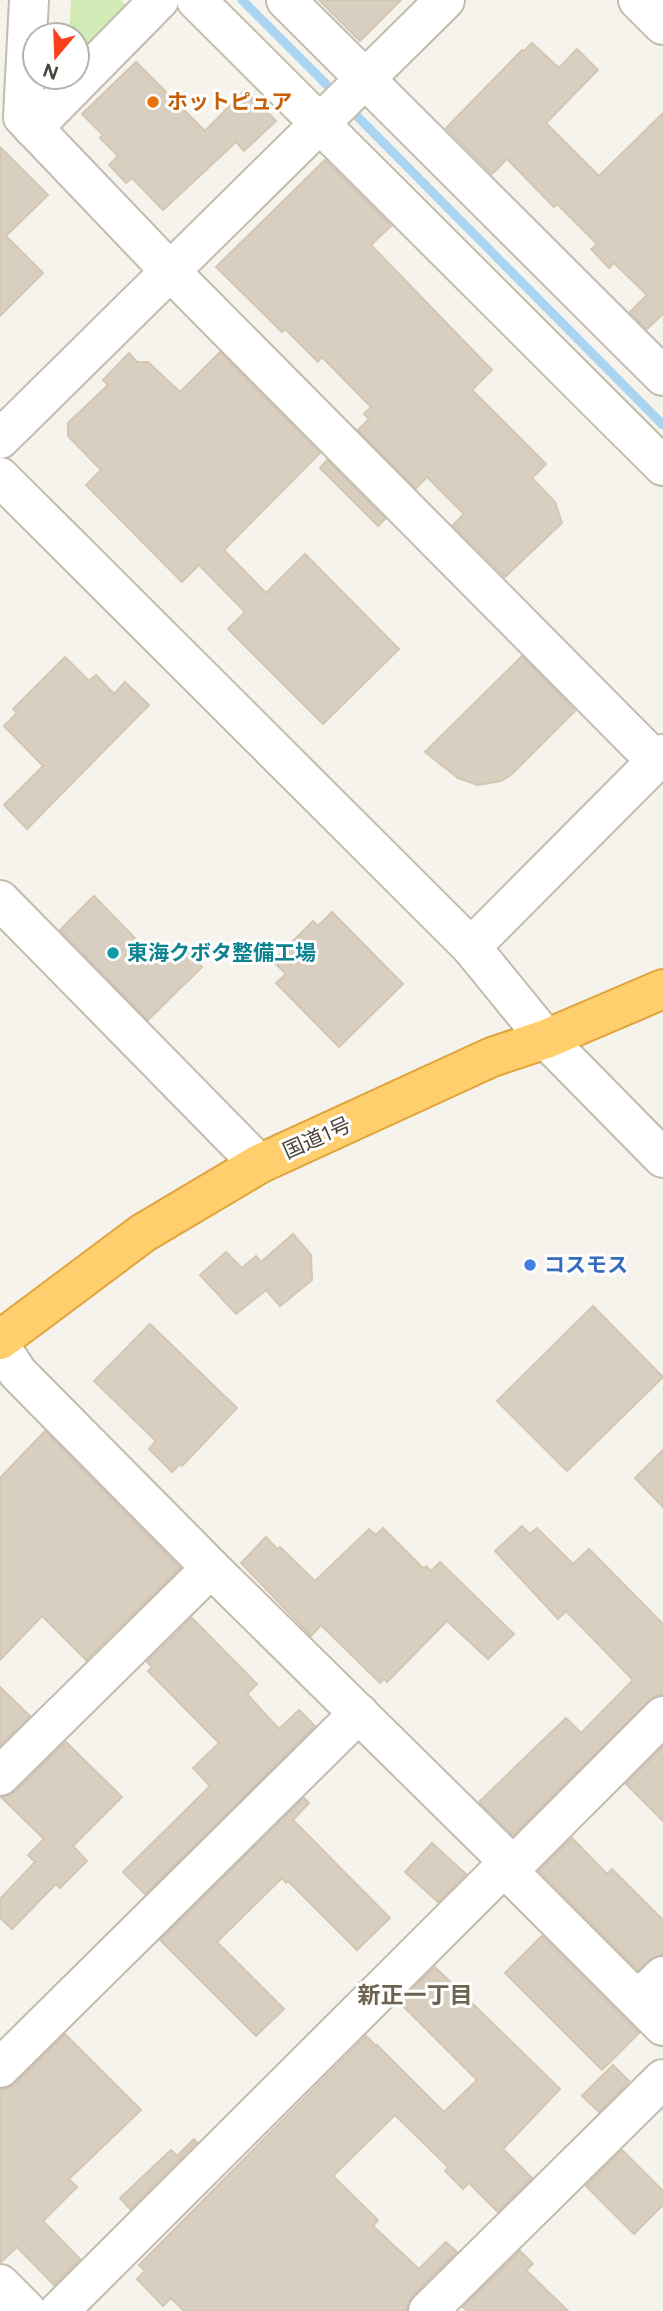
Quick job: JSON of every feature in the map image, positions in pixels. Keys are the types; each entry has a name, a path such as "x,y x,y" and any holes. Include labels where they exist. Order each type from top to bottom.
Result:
{"highway":[{"name":"国道1号","path":"0,1340 143,1233 259,1164 492,1057 546,1039 663,989"}],"street":[{"path":"29,0 23,117 171,272 659,757 471,947"},
{"path":"33,128 159,0"},
{"path":"196,0 325,120 663,466"},
{"path":"286,0 361,83 663,376"},
{"path":"0,439 445,0"},
{"path":"638,0 663,25"},
{"path":"0,477 471,947 546,1039 663,1158"},
{"path":"0,900 259,1164"},
{"path":"0,1346 18,1373 501,1854 507,1868 655,2001"},
{"path":"0,1776 211,1567"},
{"path":"0,2068 359,1713"},
{"path":"59,2311 663,1716"},
{"path":"428,2311 663,2079"},
{"path":"0,2284 27,2311"}],"green space":[{"path":"71,0 120,0 130,9 91,44 91,21 70,21"}],"building":[{"path":"319,0 401,0 360,41"},
{"path":"532,43 559,68 577,49 598,70 546,123 599,176 663,113 663,314 647,329 630,312 647,295 614,263 609,268 591,249 597,244 557,204 554,207 507,159 492,174 446,128"},
{"path":"136,62 205,131 245,90 276,121 244,151 236,142 163,210 132,178 126,183 109,165 118,156 100,138 103,135 82,114"},
{"path":"0,147 48,195 6,236 43,273 0,316"},
{"path":"325,160 391,226 371,245 492,370 472,390 546,464 532,478 555,502 562,523 505,577 453,525 464,514 427,477 416,488 358,430 369,419 364,414 371,407 322,357 318,362 285,329 282,332 216,267"},
{"path":"220,352 320,453 224,550 266,593 305,554 399,649 323,724 228,629 245,612 199,565 182,582 86,485 101,470 68,436 68,423 108,385 103,380 129,353 137,362 148,362 180,392"},
{"path":"327,460 385,519 378,526 320,468"},
{"path":"522,656 575,711 511,775 501,781 478,785 458,778 425,752"},
{"path":"65,657 89,681 96,675 114,694 125,682 149,705 27,829 4,805 43,766 4,726 17,713 13,709"},
{"name":"東海クボタ整備工場","path":"94,896 159,963 179,943 202,967 148,1020 60,930"},
{"path":"332,912 403,984 339,1047 276,983 286,974 273,961 313,921 318,926"},
{"path":"293,1234 311,1255 312,1280 280,1306 266,1290 236,1314 200,1275 226,1252 242,1268 256,1256 261,1262"},
{"path":"593,1306 663,1377 567,1471 497,1401"},
{"path":"150,1324 237,1408 182,1466 180,1464 172,1472 149,1449 156,1441 94,1381"},
{"path":"45,1431 180,1568 86,1660 42,1616 0,1660 0,1478"},
{"path":"663,1450 663,1507 635,1478"},
{"path":"522,1526 530,1534 537,1528 573,1564 589,1549 663,1624 663,1695 657,1695 648,1701 513,1835 479,1802 566,1718 581,1733 633,1680 566,1611 558,1619 495,1551"},
{"path":"383,1528 424,1569 426,1566 431,1571 440,1562 514,1634 488,1659 447,1621 387,1682 384,1679 380,1683 321,1625 311,1636 241,1563 266,1537 315,1581 369,1529 376,1535"},
{"path":"192,1618 257,1684 247,1694 279,1729 299,1710 315,1726 145,1894 123,1872 210,1786 193,1768 219,1743 148,1671 152,1667 147,1662"},
{"path":"0,1687 30,1716 0,1745"},
{"path":"66,1742 122,1797 73,1846 87,1861 60,1888 56,1884 12,1929 0,1918 0,1899 35,1862 28,1855 44,1839 1,1797 15,1792"},
{"path":"663,1747 663,1821 626,1784"},
{"path":"304,1798 309,1803 293,1820 390,1918 357,1950 282,1878 217,1942 284,2009 256,2036 160,1940"},
{"path":"572,1838 607,1874 612,1869 663,1920 663,1955 648,1960 638,1970 539,1871"},
{"path":"432,1843 466,1874 438,1902 405,1872"},
{"path":"542,1936 639,2033 602,2070 505,1973"},
{"path":"435,1967 560,2089 503,2149 532,2178 498,2212 469,2183 463,2189 445,2171 448,2167 395,2115 333,2176 378,2220 373,2226 419,2269 446,2242 457,2252 413,2295 407,2305 407,2311 184,2311 171,2298 163,2306 137,2279 145,2271 139,2265 366,2036 444,2112 477,2080 399,2002"},
{"path":"65,2034 141,2110 69,2179 77,2187 43,2221 80,2259 54,2285 17,2247 0,2263 0,2089 15,2084"},
{"path":"613,2065 629,2081 599,2112 582,2096"},
{"path":"194,2139 197,2142 130,2209 120,2198 171,2150 177,2156"},
{"path":"622,2150 663,2191 663,2205 634,2234 586,2186"},
{"path":"520,2251 533,2264 526,2270 568,2311 467,2311 463,2307"}],"waterway":[{"path":"242,0 337,95"},
{"path":"349,108 663,425"}],"place":[{"name":"ホットピュア","path":"153,102"},
{"name":"東海クボタ整備工場","path":"113,953"},
{"name":"コスモス","path":"530,1265"}],"district":[{"name":"新正一丁目","path":"415,1995"}]}
